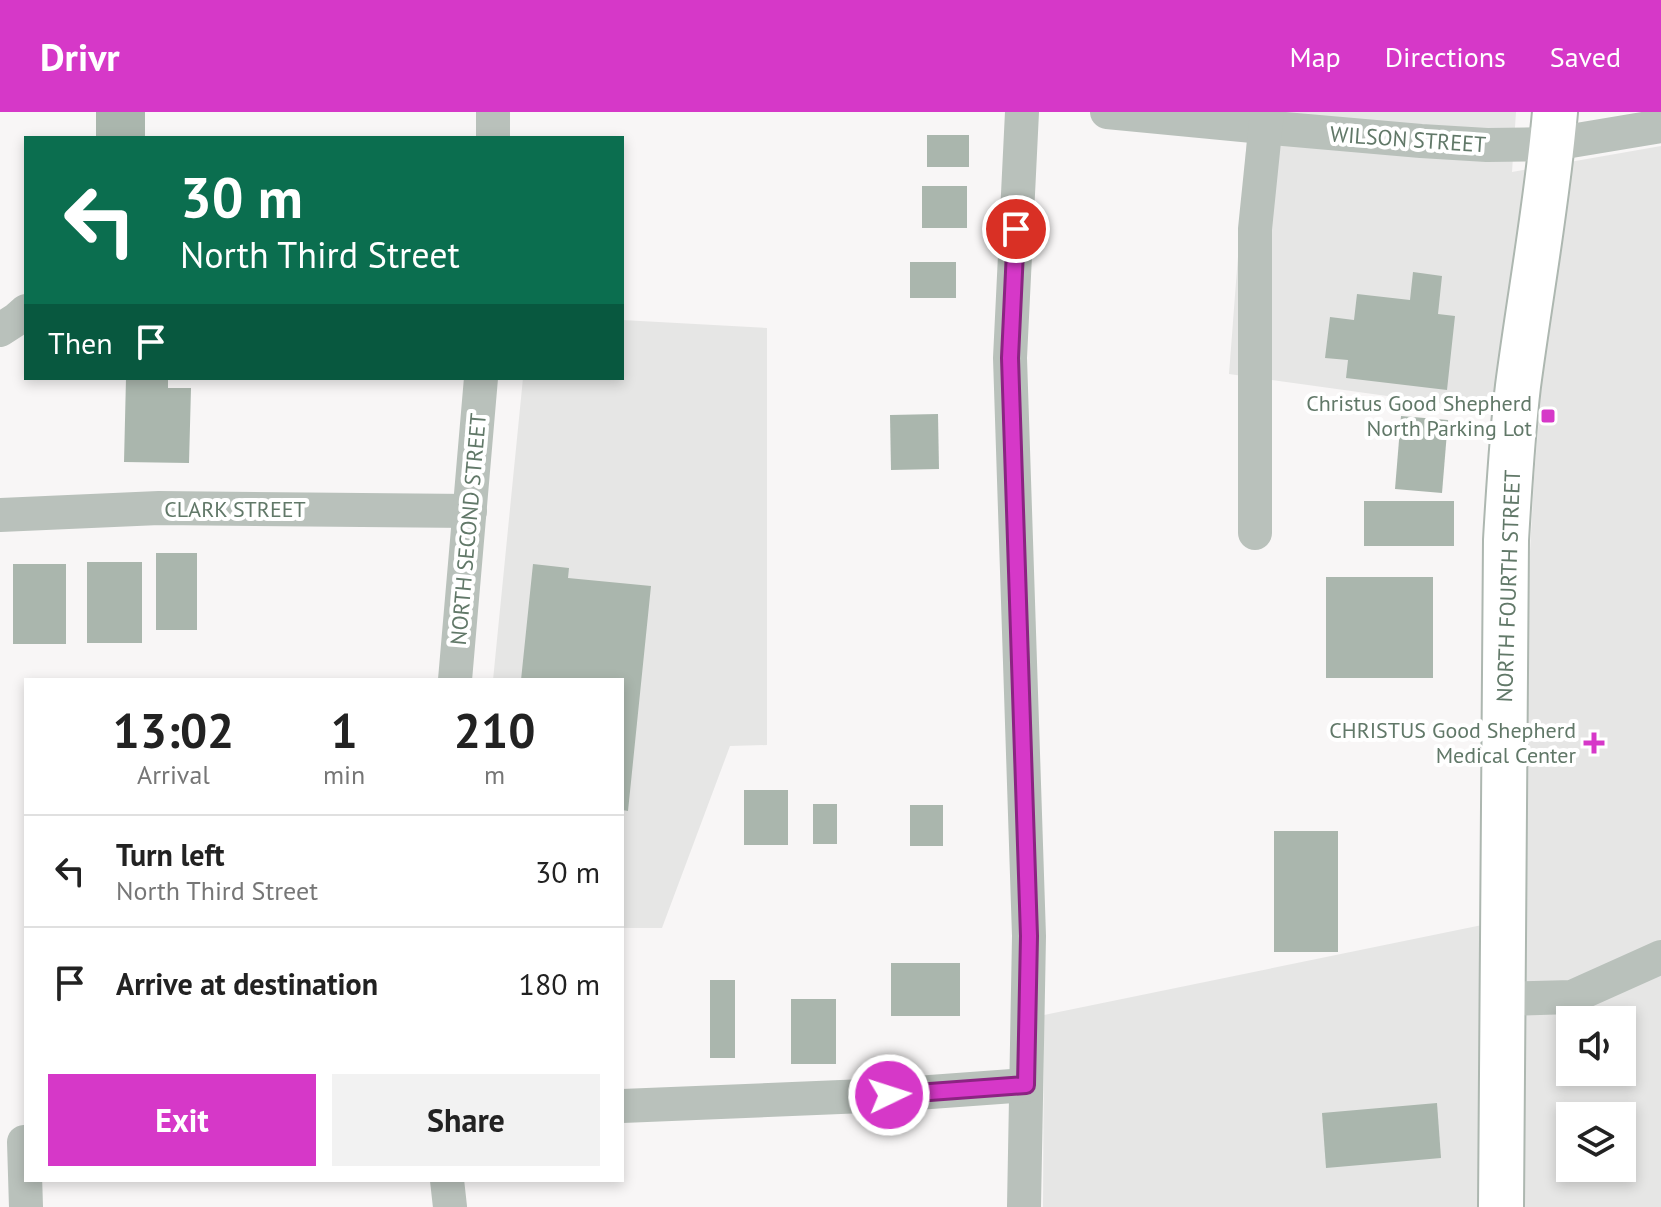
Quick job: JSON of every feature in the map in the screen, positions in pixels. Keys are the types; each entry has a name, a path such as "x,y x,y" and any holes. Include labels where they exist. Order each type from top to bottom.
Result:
{"main road":[{"name":"NORTH FOURTH STREET","path":"1501,1207 1505,591 1509,488 1518,386 1554,128"}],"street":[{"path":"493,112 493,136"},
{"path":"1022,112 1010,358 1029,936 1024,1207"},
{"name":"WILSON STREET","path":"1107,112 1266,120 1421,141 1487,145 1554,128 1661,126"},
{"path":"1255,533 1255,229 1266,120"},
{"path":"0,330 24,313"},
{"name":"NORTH SECOND STREET","path":"455,678 481,380"},
{"name":"CLARK STREET","path":"0,515 159,508 470,511"},
{"path":"1502,999 1572,997 1661,957"},
{"path":"624,1106 889,1095 1026,1085"},
{"path":"17,1143 26,1207"},
{"path":"447,1182 450,1207"}],"shaded area":[{"name":"CHRISTUS Good Shepherd Medical Center","path":"1249,112 1516,112 1512,172 1661,146 1661,1207 1043,1207 1044,1015 1526,916 1529,570 1539,417 1229,374"},
{"path":"624,320 767,328 767,745 730,746 662,928 624,928 624,678 493,678 523,380 624,380"}],"building":[{"path":"96,112 145,112 145,136 96,136"},
{"path":"927,135 969,135 969,167 927,167"},
{"path":"922,186 967,186 967,228 922,228"},
{"path":"910,262 956,262 956,298 910,298"},
{"path":"1413,272 1442,276 1438,314 1455,316 1447,390 1346,378 1348,360 1325,358 1330,317 1354,320 1357,294 1410,300"},
{"path":"126,380 168,380 168,388 191,388 189,463 124,462"},
{"path":"938,414 939,469 891,470 890,415"},
{"path":"1401,416 1448,420 1442,493 1395,489"},
{"path":"1364,501 1454,501 1454,546 1364,546"},
{"path":"156,553 197,553 197,630 156,630"},
{"path":"87,562 142,562 142,643 87,643"},
{"path":"13,564 66,564 66,644 13,644"},
{"path":"533,564 569,568 568,578 651,586 628,811 624,810 624,678 521,678"},
{"path":"1326,577 1433,577 1433,678 1326,678"},
{"path":"744,790 788,790 788,845 744,845"},
{"path":"813,804 837,804 837,844 813,844"},
{"path":"910,805 943,805 943,846 910,846"},
{"path":"1274,831 1338,831 1338,952 1274,952"},
{"path":"891,963 960,963 960,1016 891,1016"},
{"path":"710,980 735,980 735,1058 710,1058"},
{"path":"791,999 836,999 836,1064 791,1064"},
{"path":"1437,1103 1441,1158 1326,1168 1322,1113"}],"place":[{"name":"Christus Good Shepherd North Parking Lot","path":"1548,416"},
{"name":"CHRISTUS Good Shepherd Medical Center","path":"1594,743"}],"route":[{"path":"889,1095 1026,1085 1029,936 1010,358 1016,229"}]}
